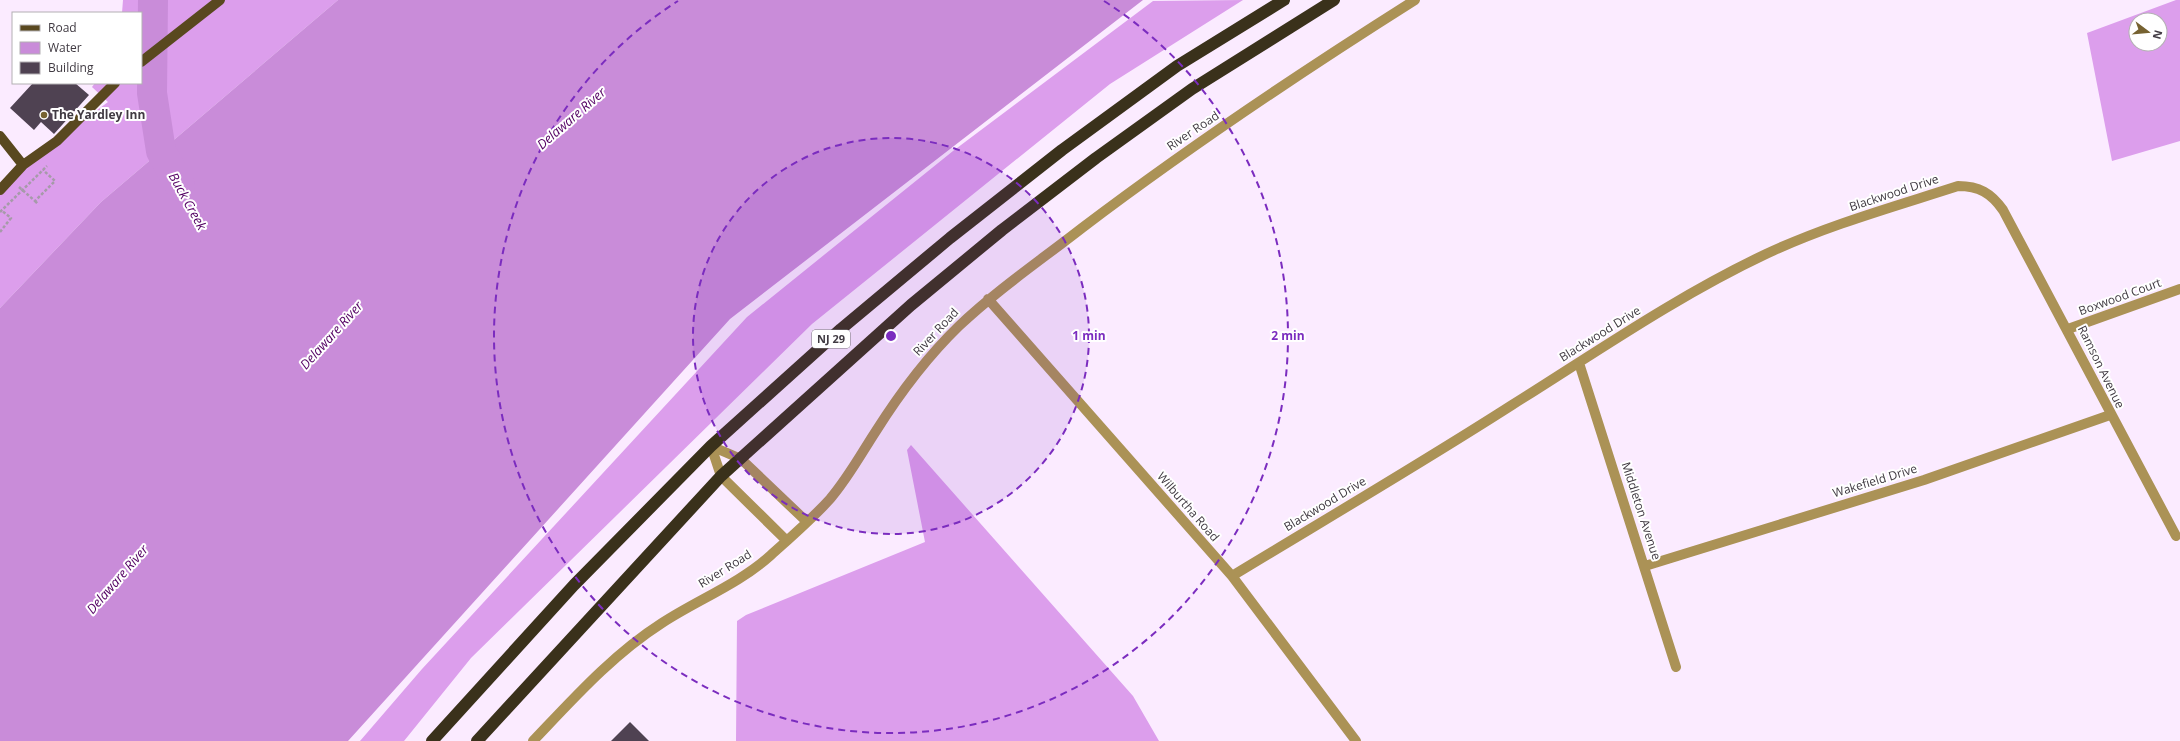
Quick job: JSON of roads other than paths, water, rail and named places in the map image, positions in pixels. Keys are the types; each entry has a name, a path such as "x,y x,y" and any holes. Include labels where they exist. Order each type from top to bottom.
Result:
{"highway":[{"name":"NJ 29","path":"432,741 574,585 711,446 860,314 950,238 1062,150 1178,66 1284,0"},
{"name":"NJ 29","path":"477,741 721,476 911,305 1008,225 1096,158 1192,89 1334,0"}],"main road":[{"path":"142,61 220,0"},
{"path":"0,190 23,165 57,142 114,84"},
{"path":"0,136 23,165"}],"street":[{"name":"River Road","path":"533,741 593,678 623,652 662,624 734,582 769,558 786,540 807,522 830,499 851,471 903,391 926,362 958,327 988,299 1181,157 1363,33 1415,0"},
{"name":"Blackwood Drive","path":"1232,576 1579,363 1680,299 1723,275 1767,254 1858,218 1958,186 1970,186 1983,190 1994,198 2003,210"},
{"name":"Ramson Avenue","path":"2003,210 2068,329 2110,415 2176,536"},
{"name":"Boxwood Court","path":"2068,329 2180,289"},
{"name":"Wilburtha Road","path":"988,299 1232,576 1356,741"},
{"name":"Middleton Avenue","path":"1579,363 1676,667"},
{"name":"Wakefield Drive","path":"1645,566 1924,480 2110,415"},
{"path":"711,446 741,458 807,522"},
{"path":"711,446 721,476 786,540"}],"water":[{"name":"Delaware River","path":"338,0 1143,0 730,319 348,741 0,741 0,308 101,202"}],"waterway":[{"name":"Buck Creek","path":"153,0 152,93 161,151 180,186"}],"place":[{"name":"The Yardley Inn","path":"44,115"}]}
